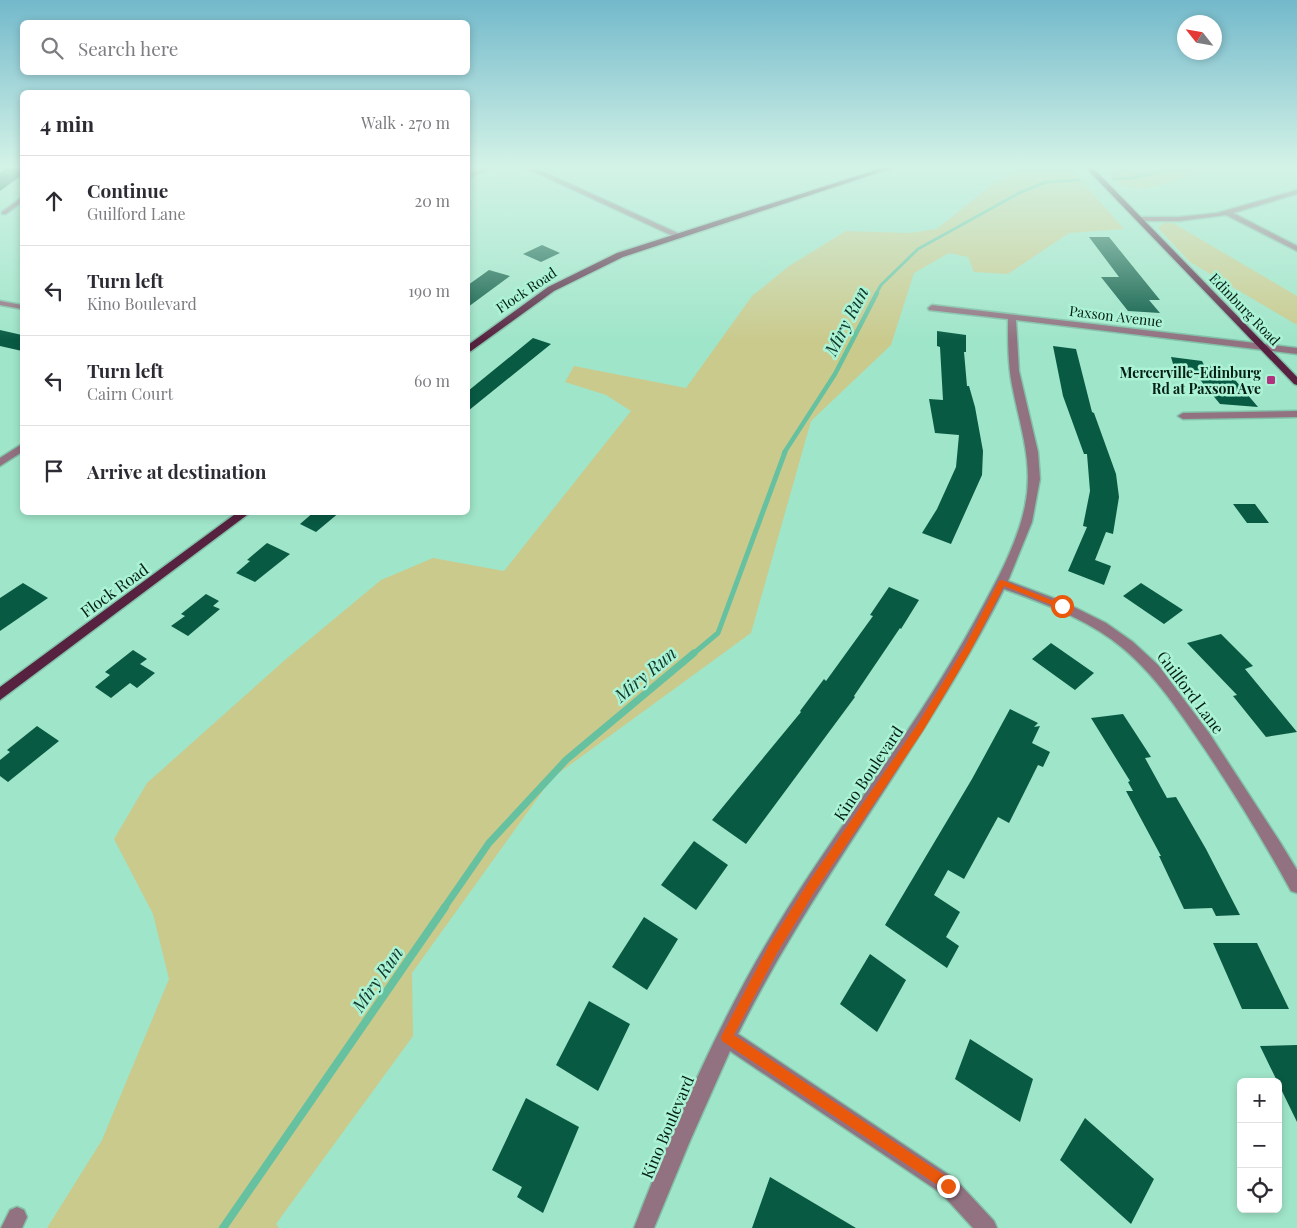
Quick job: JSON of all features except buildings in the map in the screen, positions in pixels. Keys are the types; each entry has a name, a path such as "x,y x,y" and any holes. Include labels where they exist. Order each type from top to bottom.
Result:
{"main road":[{"name":"Flock Road","path":"470,348 525,307 574,277 620,255 709,225"},
{"name":"Edinburg Road","path":"1144,225 1297,382"},
{"name":"Flock Road","path":"0,694 242,515"}],"street":[{"path":"656,225 678,235"},
{"path":"1252,225 1297,248"},
{"path":"0,303 20,307"},
{"name":"Paxson Avenue","path":"932,308 1297,351"},
{"name":"Kino Boulevard","path":"644,1228 699,1096 726,1037 773,949 811,887 925,720 967,650 1002,583 1027,522 1034,492 1035,464 1032,437 1013,368 1012,317"},
{"path":"1183,416 1297,414"},
{"path":"1,462 20,448"},
{"name":"Guilford Lane","path":"1002,583 1088,618 1115,636 1142,658 1164,681 1247,799 1297,885"},
{"path":"726,1037 948,1186 987,1228"}],"green space":[{"path":"942,225 1121,225 1124,229 1069,233 1008,274 974,272 968,257 949,253 914,273 891,345 811,421 751,633 552,778 412,973 413,1036 276,1224 279,1228 47,1228 102,1140 169,979 153,914 114,839 147,783 286,659 381,580 433,558 504,571 631,411 606,395 565,382 574,366 686,388 752,296 789,266 846,231 910,233 937,229"},
{"path":"1161,225 1177,225 1297,296 1297,325 1190,262 1158,228"}],"waterway":[{"name":"Miry Run","path":"876,294 881,285 918,249 961,225"},
{"name":"Miry Run","path":"784,453 835,374 877,293"},
{"name":"Miry Run","path":"693,654 718,633 785,452"},
{"name":"Miry Run","path":"444,908 489,843 566,760 694,653"},
{"name":"Miry Run","path":"223,1228 445,907"}],"place":[{"name":"Mercerville-Edinburg Rd at Paxson Ave","path":"1271,380"}],"route":[{"path":"948,1186 726,1037 773,949 811,887 920,728 967,650 1002,583 1062,606"}]}
